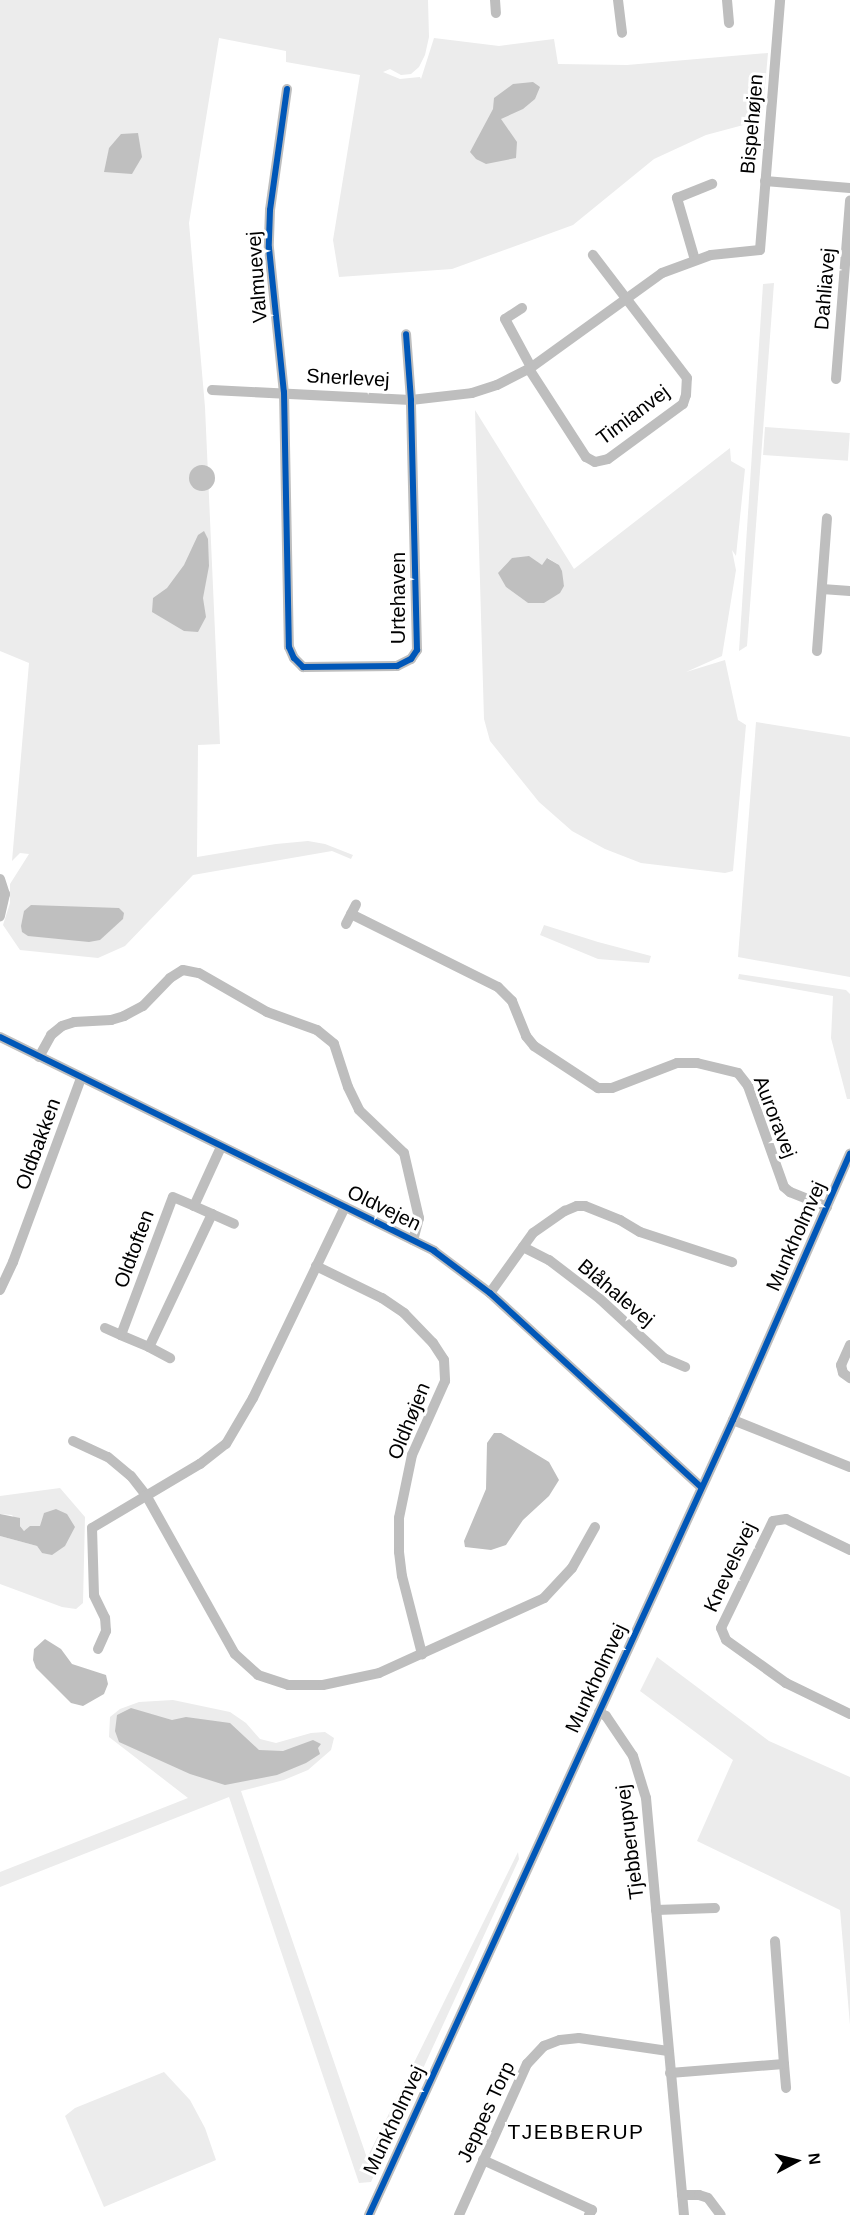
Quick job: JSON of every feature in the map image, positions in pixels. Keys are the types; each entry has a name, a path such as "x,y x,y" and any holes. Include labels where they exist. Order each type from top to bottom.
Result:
{"street":[{"path":"495,0 496,13"},
{"path":"618,0 622,33"},
{"path":"727,0 729,23"},
{"name":"Bispehøjen","path":"760,250 780,0"},
{"name":"Valmuevej","path":"284,392 269,226 287,89"},
{"path":"765,182 850,188"},
{"path":"695,260 677,198 712,183"},
{"name":"Dahliavej","path":"836,380 846,311 850,201"},
{"name":"Snerlevej","path":"212,390 411,400 472,393 497,385 530,368 662,273 695,260 723,253 760,250"},
{"path":"593,255 626,297"},
{"name":"Timianvej","path":"530,368 586,457 596,462 608,459 682,404 688,388 687,378 626,297"},
{"path":"522,308 505,319 530,368"},
{"name":"Snerlevej","path":"406,334 411,400"},
{"name":"Urtehaven","path":"284,392 289,647 296,661 308,668 397,666 411,659 417,650 411,400"},
{"path":"817,651 827,518"},
{"path":"822,590 850,591"},
{"path":"0,879 5,890 0,916"},
{"name":"Auroravej","path":"351,914 495,985 512,1001 526,1036 534,1046 598,1088 612,1088 677,1063 697,1063 738,1073 750,1091 784,1187 790,1192 827,1207"},
{"path":"39,1057 51,1035 62,1026 74,1022 111,1020 124,1016 143,1006 170,978 183,970 199,973 267,1012 317,1030 334,1044 348,1087 359,1110 404,1153 419,1218 413,1240"},
{"name":"Oldvejen","path":"0,1037 413,1240 449,1261 490,1293 701,1487"},
{"name":"Oldbakken","path":"0,1290 13,1262 81,1077"},
{"path":"194,1206 220,1147"},
{"name":"Munkholmvej","path":"369,2215 701,1487 734,1420 850,1154"},
{"name":"Oldtoften","path":"121,1335 173,1197 234,1224"},
{"path":"490,1293 533,1233 570,1208 582,1206 620,1220 640,1232 733,1261"},
{"path":"98,1649 106,1631 105,1618 94,1594 90,1531 94,1526 215,1455 232,1437 345,1207"},
{"path":"150,1347 212,1214"},
{"name":"Blåhalevej","path":"523,1247 549,1260 600,1299 664,1358 686,1366"},
{"name":"Oldhøjen","path":"316,1266 382,1298 404,1313 433,1343 444,1360 445,1381 412,1455 399,1518 402,1576 422,1654"},
{"path":"105,1328 171,1358"},
{"path":"850,1345 841,1368 850,1378"},
{"path":"734,1420 850,1467"},
{"path":"73,1442 113,1460 131,1476 146,1495 232,1649 243,1663 258,1675 288,1685 323,1685 379,1673 546,1596 572,1568 595,1527"},
{"name":"Knevelsvej","path":"850,1550 786,1519 773,1521 723,1623 722,1633 726,1641 786,1683 850,1714"},
{"name":"Tjebberupvej","path":"599,1712 606,1716 633,1756 646,1798 684,2215"},
{"name":"Tjebberupvej","path":"656,1910 715,1908"},
{"path":"776,1941 786,2088"},
{"name":"Jeppes Torp","path":"459,2215 527,2064 550,2042 569,2038 590,2038 668,2051"},
{"path":"670,2073 784,2064"},
{"path":"483,2160 592,2210 589,2215"},
{"path":"682,2195 708,2198 721,2215"}],"shaded area":[{"path":"0,0 428,0 429,37 425,55 419,67 411,74 401,75 390,69 383,72 400,79 420,77 421,79 434,38 499,46 554,39 558,64 627,65 768,53 762,120 706,135 654,159 573,225 452,269 339,277 333,240 360,75 286,62 286,51 219,38 189,223 205,407 220,744 198,745 197,857 308,841 325,844 353,855 351,859 332,851 193,875 125,946 98,958 20,950 3,925 10,903 10,884 29,854 20,853 12,861 29,663 0,651"},
{"path":"533,82 540,87 535,99 523,109 501,119 517,142 516,158 486,164 476,159 470,152 493,109 494,98 513,84"},
{"path":"138,133 142,157 132,174 104,172 109,148 121,134"},
{"path":"774,283 747,646 739,651 763,284"},
{"path":"475,410 574,569 730,448 731,461 745,469 736,556 732,550 736,570 722,656 686,672 725,660 738,720 746,725 733,871 725,873 641,863 605,849 572,831 539,802 490,741 484,719","holes":["548,558 559,565 564,586 528,603 506,587 542,565"]},
{"path":"765,427 850,433 848,461 763,455"},
{"path":"202,465 211,469 215,478 211,487 202,491 193,487 189,478 193,469"},
{"path":"204,531 208,539 209,566 203,598 206,617 198,632 184,631 152,612 153,598 167,588 184,565 198,535"},
{"path":"529,556 542,565 547,558 559,565 562,571 564,586 560,593 544,603 528,603 506,587 498,573 512,558"},
{"path":"756,722 850,737 850,977 738,957"},
{"path":"31,905 119,908 124,913 123,919 100,940 89,942 28,936 22,932 21,926 24,911"},
{"path":"544,925 651,956 649,963 598,959 540,935"},
{"path":"739,974 846,990 850,994 850,1099 847,1099 831,1038 833,996 738,979"},
{"path":"494,1433 501,1433 549,1462 559,1480 549,1496 523,1520 506,1545 491,1550 465,1547 464,1541 486,1489 487,1443"},
{"path":"60,1488 85,1517 83,1603 76,1609 62,1607 0,1584 0,1536 37,1546 42,1553 40,1526 24,1531 12,1515 0,1514 0,1496"},
{"path":"56,1509 67,1514 75,1527 65,1546 52,1555 42,1553 37,1546 0,1536 0,1514 20,1518 20,1526 24,1531 30,1526 40,1526 44,1513"},
{"path":"45,1639 61,1649 72,1664 106,1675 108,1684 104,1694 83,1706 71,1703 36,1668 33,1660 34,1649"},
{"path":"657,1657 769,1741 850,1777 850,2025 840,1910 697,1841 733,1760 640,1691"},
{"path":"173,1700 230,1712 246,1723 260,1739 276,1743 311,1733 325,1732 334,1738 331,1750 308,1770 284,1780 241,1791 367,2158 518,1852 519,1859 371,2182 359,2183 229,1797 0,1887 0,1872 188,1798 109,1737 110,1717 120,1709 139,1702"},
{"path":"131,1708 172,1720 186,1717 230,1723 259,1750 283,1751 313,1740 321,1744 318,1748 320,1754 306,1763 277,1775 225,1785 190,1774 119,1742 115,1731 117,1715"},
{"path":"164,2072 190,2100 205,2128 216,2160 104,2207 65,2116 75,2108"}],"cycle path":[{"path":"287,89 270,210 269,248 284,392 289,647 294,658 303,667 397,666 411,659 417,650 411,400 406,334"},
{"path":"0,1037 434,1251 490,1293 701,1487"},
{"path":"369,2215 733,1420 850,1154"}],"district":[{"name":"TJEBBERUP","path":"576,2132"}]}
